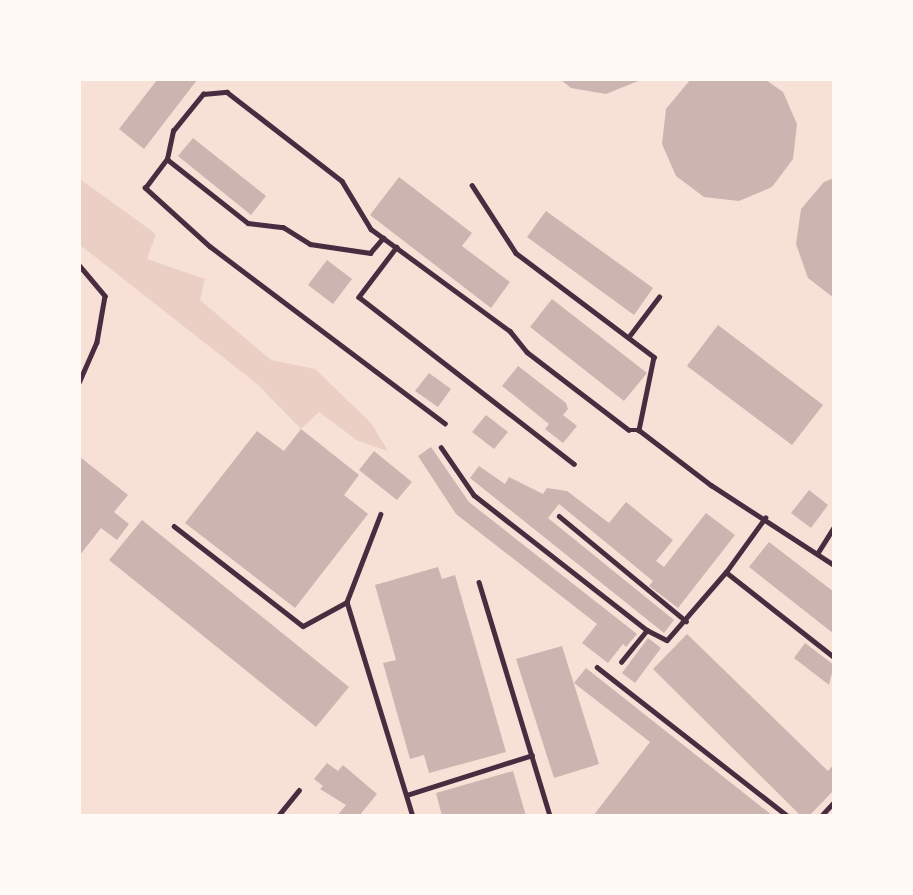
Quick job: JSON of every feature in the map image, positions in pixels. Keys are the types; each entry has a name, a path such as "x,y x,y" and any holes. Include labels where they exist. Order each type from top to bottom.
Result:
{"lane":[{"path":"445,424 210,247 145,188 167,159 172,131 203,93 227,92 342,181 371,229 510,330 527,352 629,430 639,430 711,485 765,518 834,566"},
{"path":"167,159 248,223 283,226 310,244 370,253 383,238"},
{"path":"472,185 516,253 630,335 654,357 639,430"},
{"path":"397,248 358,297 574,464"},
{"path":"80,266 105,296 97,342 80,381"},
{"path":"630,335 659,297"},
{"path":"441,447 474,495 646,630 667,640 686,621 726,572 765,518"},
{"path":"381,514 347,602 413,816"},
{"path":"559,516 686,621"},
{"path":"174,526 303,626 347,602"},
{"path":"817,554 834,527"},
{"path":"726,572 834,657"},
{"path":"478,582 550,816"},
{"path":"621,662 646,630"},
{"path":"597,667 788,816"},
{"path":"407,795 532,755"},
{"path":"278,816 299,790"},
{"path":"820,816 834,802"}],"shaded area":[{"path":"80,179 156,234 147,259 205,279 200,300 271,360 315,369 371,423 388,451 358,441 319,412 301,429 256,383 80,245"}],"building":[{"path":"157,80 197,80 144,149 119,129"},
{"path":"561,80 641,80 606,94 571,88"},
{"path":"690,80 766,80 783,92 797,124 793,159 772,187 739,201 704,197 676,176 662,144 666,109"},
{"path":"193,138 266,196 251,215 178,156"},
{"path":"399,177 472,233 462,246 510,282 491,308 370,215"},
{"path":"834,178 834,298 808,278 796,244 801,209 824,182"},
{"path":"546,211 653,288 634,315 527,237"},
{"path":"327,260 352,279 333,304 308,285"},
{"path":"552,299 647,373 624,401 530,327"},
{"path":"718,325 823,405 792,445 687,366"},
{"path":"518,366 566,403 568,409 563,415 577,426 563,443 545,429 549,424 502,386"},
{"path":"429,373 451,389 438,407 415,391"},
{"path":"486,415 508,432 494,449 472,432"},
{"path":"301,429 359,475 344,495 368,514 295,608 185,523 257,431 284,451"},
{"path":"431,447 469,502 637,634 626,647 623,644 608,663 582,643 597,624 456,514 418,456"},
{"path":"374,451 412,482 397,500 359,470"},
{"path":"80,457 128,495 114,512 129,524 117,540 101,528 80,555"},
{"path":"479,466 505,484 509,477 543,494 547,488 567,491 609,523 626,502 673,540 656,561 664,567 706,513 735,535 678,608 649,586 653,581 559,504 548,518 674,620 664,633 470,478"},
{"path":"809,490 828,505 811,528 791,513"},
{"path":"142,520 349,687 316,727 109,560"},
{"path":"769,542 834,592 834,634 749,567"},
{"path":"438,567 442,579 455,575 506,752 429,773 424,755 410,759 383,663 396,660 375,585"},
{"path":"687,634 828,771 834,764 834,790 809,816 801,816 653,669"},
{"path":"648,638 661,648 635,683 622,673"},
{"path":"805,643 834,665 829,685 794,658"},
{"path":"562,646 599,764 554,778 516,659"},
{"path":"586,668 773,816 593,816 650,742 574,683"},
{"path":"327,763 338,771 343,765 377,794 359,816 337,816 346,805 320,789 323,786 314,779"},
{"path":"513,771 526,816 442,816 436,793"}]}
